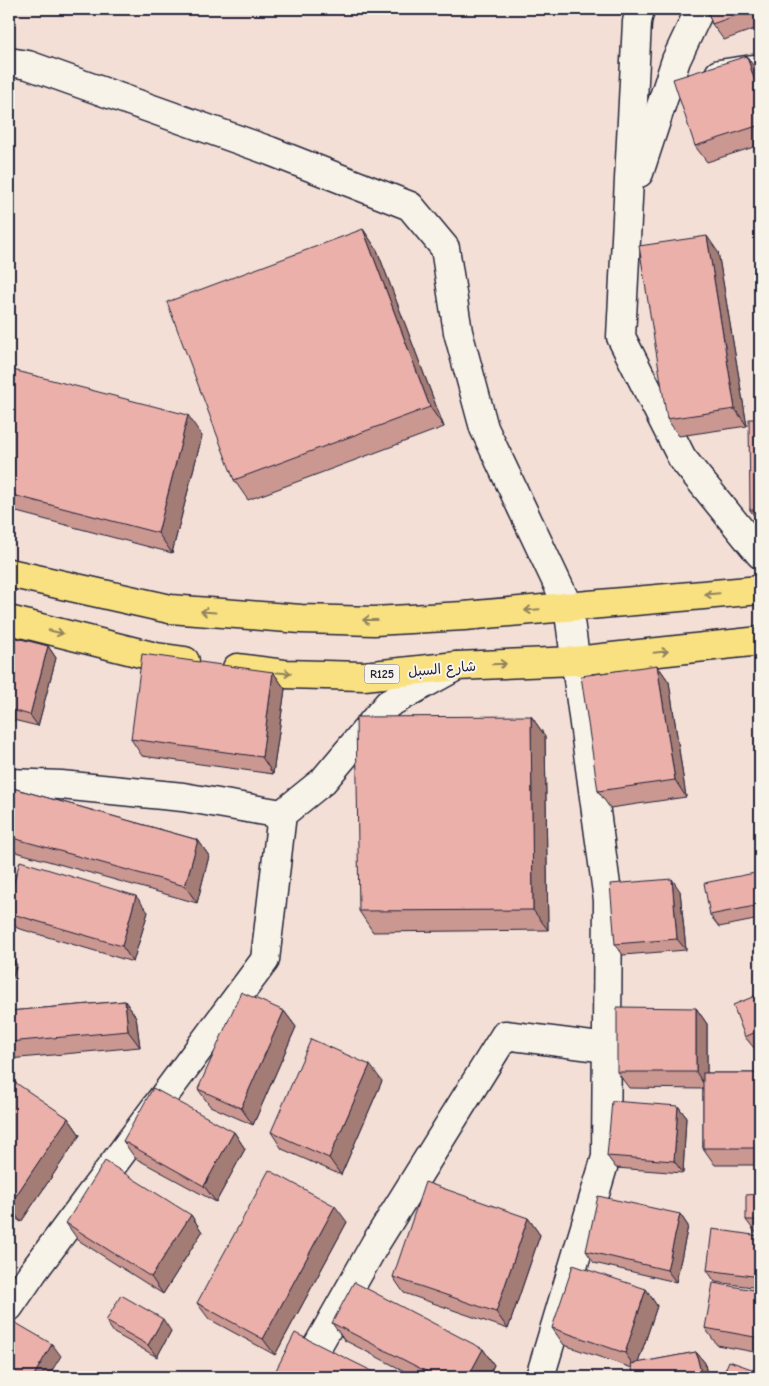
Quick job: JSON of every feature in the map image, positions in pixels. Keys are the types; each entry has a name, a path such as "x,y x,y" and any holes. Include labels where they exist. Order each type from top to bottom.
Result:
{"main road":[{"path":"9,573 170,609 301,619 374,620 464,616 760,590"},
{"name":"شارع السبل","path":"9,620 156,657 284,674 364,676 457,666 575,661 760,641"}],"street":[{"path":"640,9 637,22 621,338 682,458 760,554"},
{"path":"628,206 676,60 700,9"},
{"path":"9,62 28,65 270,151 410,206 445,248 458,332 484,428 568,606 608,900 606,1157 540,1377"},
{"path":"668,82 760,68"},
{"path":"9,1307 264,960 282,814 323,781 388,704 457,666"},
{"path":"9,783 61,785 183,797 282,814"},
{"path":"300,1377 375,1244 505,1035 607,1048"}],"building":[{"path":"707,9 755,9 712,24"},
{"path":"747,56 760,98 760,125 695,146 673,79"},
{"path":"363,229 430,407 234,480 167,302"},
{"path":"707,236 735,409 667,419 639,246"},
{"path":"9,369 188,415 158,533 9,494"},
{"path":"749,419 760,419 760,510 750,510"},
{"path":"9,636 48,646 30,715 9,709"},
{"path":"142,654 273,672 262,757 131,739"},
{"path":"657,665 675,780 598,791 581,676"},
{"path":"531,716 533,910 359,911 356,717"},
{"path":"9,787 198,840 185,886 9,837"},
{"path":"20,861 136,896 122,946 9,913 9,900"},
{"path":"760,872 760,905 710,915 704,883"},
{"path":"672,879 677,939 615,944 610,884"},
{"path":"241,992 284,1011 241,1108 198,1089"},
{"path":"760,994 760,1030 745,1037 733,1005"},
{"path":"125,1001 128,1031 9,1042 9,1011"},
{"path":"617,1007 696,1008 696,1072 617,1072"},
{"path":"311,1039 370,1065 329,1158 271,1132"},
{"path":"703,1073 760,1073 760,1148 703,1148"},
{"path":"9,1080 68,1118 9,1206"},
{"path":"153,1088 234,1132 204,1186 123,1141"},
{"path":"612,1101 678,1106 674,1161 607,1156"},
{"path":"105,1161 191,1215 151,1277 66,1223"},
{"path":"269,1170 335,1206 263,1339 197,1303"},
{"path":"425,1182 528,1218 496,1312 393,1277"},
{"path":"760,1194 760,1220 746,1220 746,1195"},
{"path":"598,1196 680,1214 667,1270 586,1251"},
{"path":"712,1229 760,1236 760,1277 707,1270"},
{"path":"573,1265 646,1289 625,1353 552,1328"},
{"path":"354,1282 483,1349 468,1377 437,1377 332,1323"},
{"path":"713,1283 760,1291 760,1338 705,1328"},
{"path":"121,1295 163,1319 148,1345 106,1321"},
{"path":"9,1319 52,1344 33,1377 9,1377"},
{"path":"295,1333 384,1377 282,1377 274,1374"},
{"path":"696,1352 702,1377 634,1377 631,1364"},
{"path":"729,1361 760,1372 760,1377 722,1377"},
{"path":"89,1370 105,1377 86,1377"}]}
